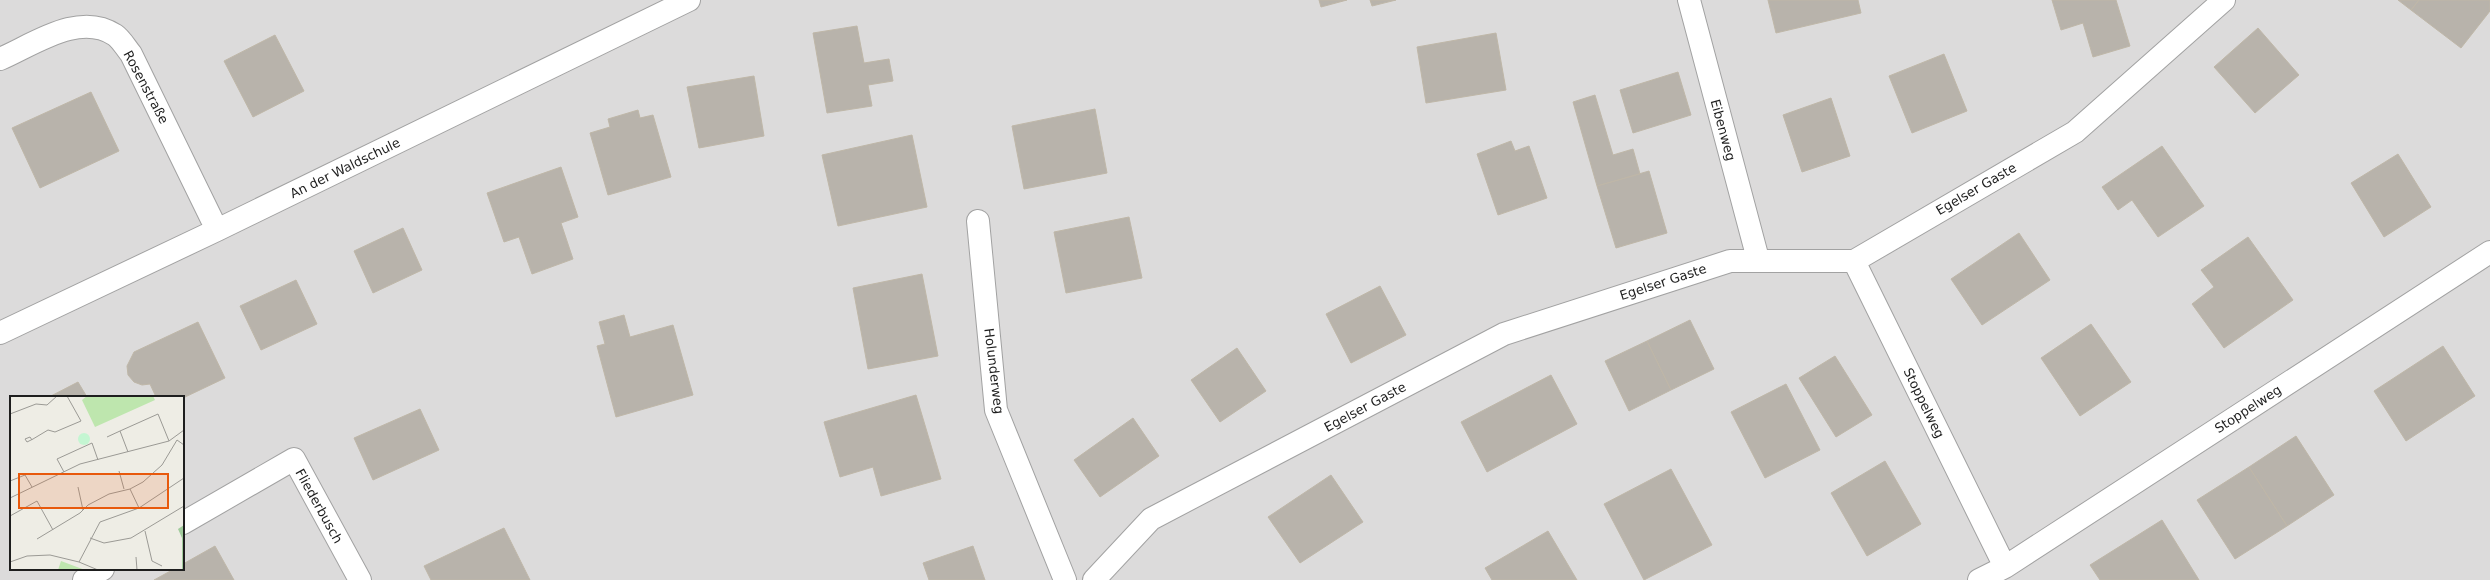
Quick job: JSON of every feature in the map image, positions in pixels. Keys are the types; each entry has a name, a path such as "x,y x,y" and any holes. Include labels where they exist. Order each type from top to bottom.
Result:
{"street":[{"name":"An der Waldschule","path":"0,333 217,230 689,0"},
{"name":"Eibenweg","path":"1689,0 1758,259"},
{"name":"Egelser Gaste","path":"1094,580 1152,519 1504,334 1730,261 1758,259 1854,261 2075,132 2224,0"},
{"name":"Rosenstraße","path":"0,59 72,27 95,28 115,35 131,54 217,230"},
{"name":"Holunderweg","path":"978,221 996,410 1065,580"},
{"name":"Stoppelweg","path":"1979,580 2005,567 2490,252"},
{"name":"Stoppelweg","path":"1854,261 2005,567"},
{"name":"Fliederbusch","path":"184,522 294,460 360,580"},
{"path":"84,580 101,570"}],"shaded area":[{"path":"0,0 2490,0 2490,580 0,580"}],"building":[{"path":"1319,0 1347,0 1321,7"},
{"path":"1370,0 1396,0 1372,6"},
{"path":"1768,0 1858,0 1861,13 1776,33"},
{"path":"2052,0 2116,0 2130,46 2093,57 2083,23 2061,30"},
{"path":"2398,0 2419,0 2411,10"},
{"path":"2419,0 2490,0 2490,11 2461,48 2411,10"},
{"path":"857,26 864,63 889,59 893,81 868,85 872,106 827,113 813,33"},
{"path":"2258,28 2299,75 2255,113 2214,67"},
{"path":"1496,33 1506,90 1426,103 1417,47"},
{"path":"275,35 304,91 253,117 224,61"},
{"path":"1944,54 1967,111 1912,133 1889,76"},
{"path":"1678,72 1691,115 1633,133 1620,90"},
{"path":"754,76 764,136 699,148 687,87"},
{"path":"91,92 119,151 40,188 12,128"},
{"path":"1595,95 1613,155 1633,149 1640,174 1597,186 1573,102"},
{"path":"1831,98 1850,156 1802,172 1783,115"},
{"path":"1095,109 1107,173 1024,189 1012,126"},
{"path":"638,110 640,118 653,115 671,177 608,195 590,133 610,127 608,119"},
{"path":"912,135 927,207 838,226 822,155"},
{"path":"1511,141 1515,151 1529,146 1547,198 1498,215 1477,154"},
{"path":"2162,146 2204,206 2158,237 2132,200 2118,210 2102,187"},
{"path":"2398,154 2431,207 2384,237 2351,183"},
{"path":"561,167 578,217 561,223 573,259 532,274 519,237 504,242 487,193"},
{"path":"1649,171 1667,233 1616,248 1597,186"},
{"path":"1129,217 1142,278 1066,293 1054,232"},
{"path":"403,228 422,270 373,293 354,251"},
{"path":"2019,233 2050,280 1982,325 1951,279"},
{"path":"2248,237 2293,300 2224,348 2192,304 2214,287 2201,270"},
{"path":"922,274 938,356 868,369 853,288"},
{"path":"296,280 317,324 261,350 240,306"},
{"path":"1380,286 1406,335 1351,363 1326,314"},
{"path":"624,315 630,337 673,325 693,395 616,417 597,346 605,344 599,322"},
{"path":"1690,320 1714,369 1671,390 1647,341"},
{"path":"198,322 225,378 184,398 184,396 156,396 150,384 142,385 134,382 128,375 127,366 134,352"},
{"path":"2091,324 2131,382 2080,416 2041,358"},
{"path":"1647,341 1671,390 1629,411 1605,361"},
{"path":"2443,346 2475,396 2406,441 2374,391"},
{"path":"1237,348 1266,391 1220,422 1191,380"},
{"path":"1835,356 1872,415 1836,437 1799,378"},
{"path":"1551,375 1577,424 1487,472 1461,422"},
{"path":"78,382 86,396 51,396"},
{"path":"1786,384 1820,450 1765,478 1731,412"},
{"path":"916,395 941,479 881,496 873,467 840,477 824,422"},
{"path":"420,409 439,450 373,480 354,438"},
{"path":"1133,418 1159,456 1100,497 1074,460"},
{"path":"2296,436 2334,495 2287,526 2249,467"},
{"path":"1885,461 1921,524 1867,556 1831,493"},
{"path":"2249,467 2287,526 2235,559 2197,500"},
{"path":"1671,469 1712,545 1644,580 1604,504"},
{"path":"1331,475 1363,522 1300,563 1268,517"},
{"path":"2162,520 2199,580 2100,580 2090,565"},
{"path":"504,528 530,580 431,580 424,566"},
{"path":"1548,531 1577,580 1492,580 1485,568"},
{"path":"215,546 234,580 154,580 172,570 184,570 184,563"},
{"path":"973,546 985,580 929,580 923,563"}]}
